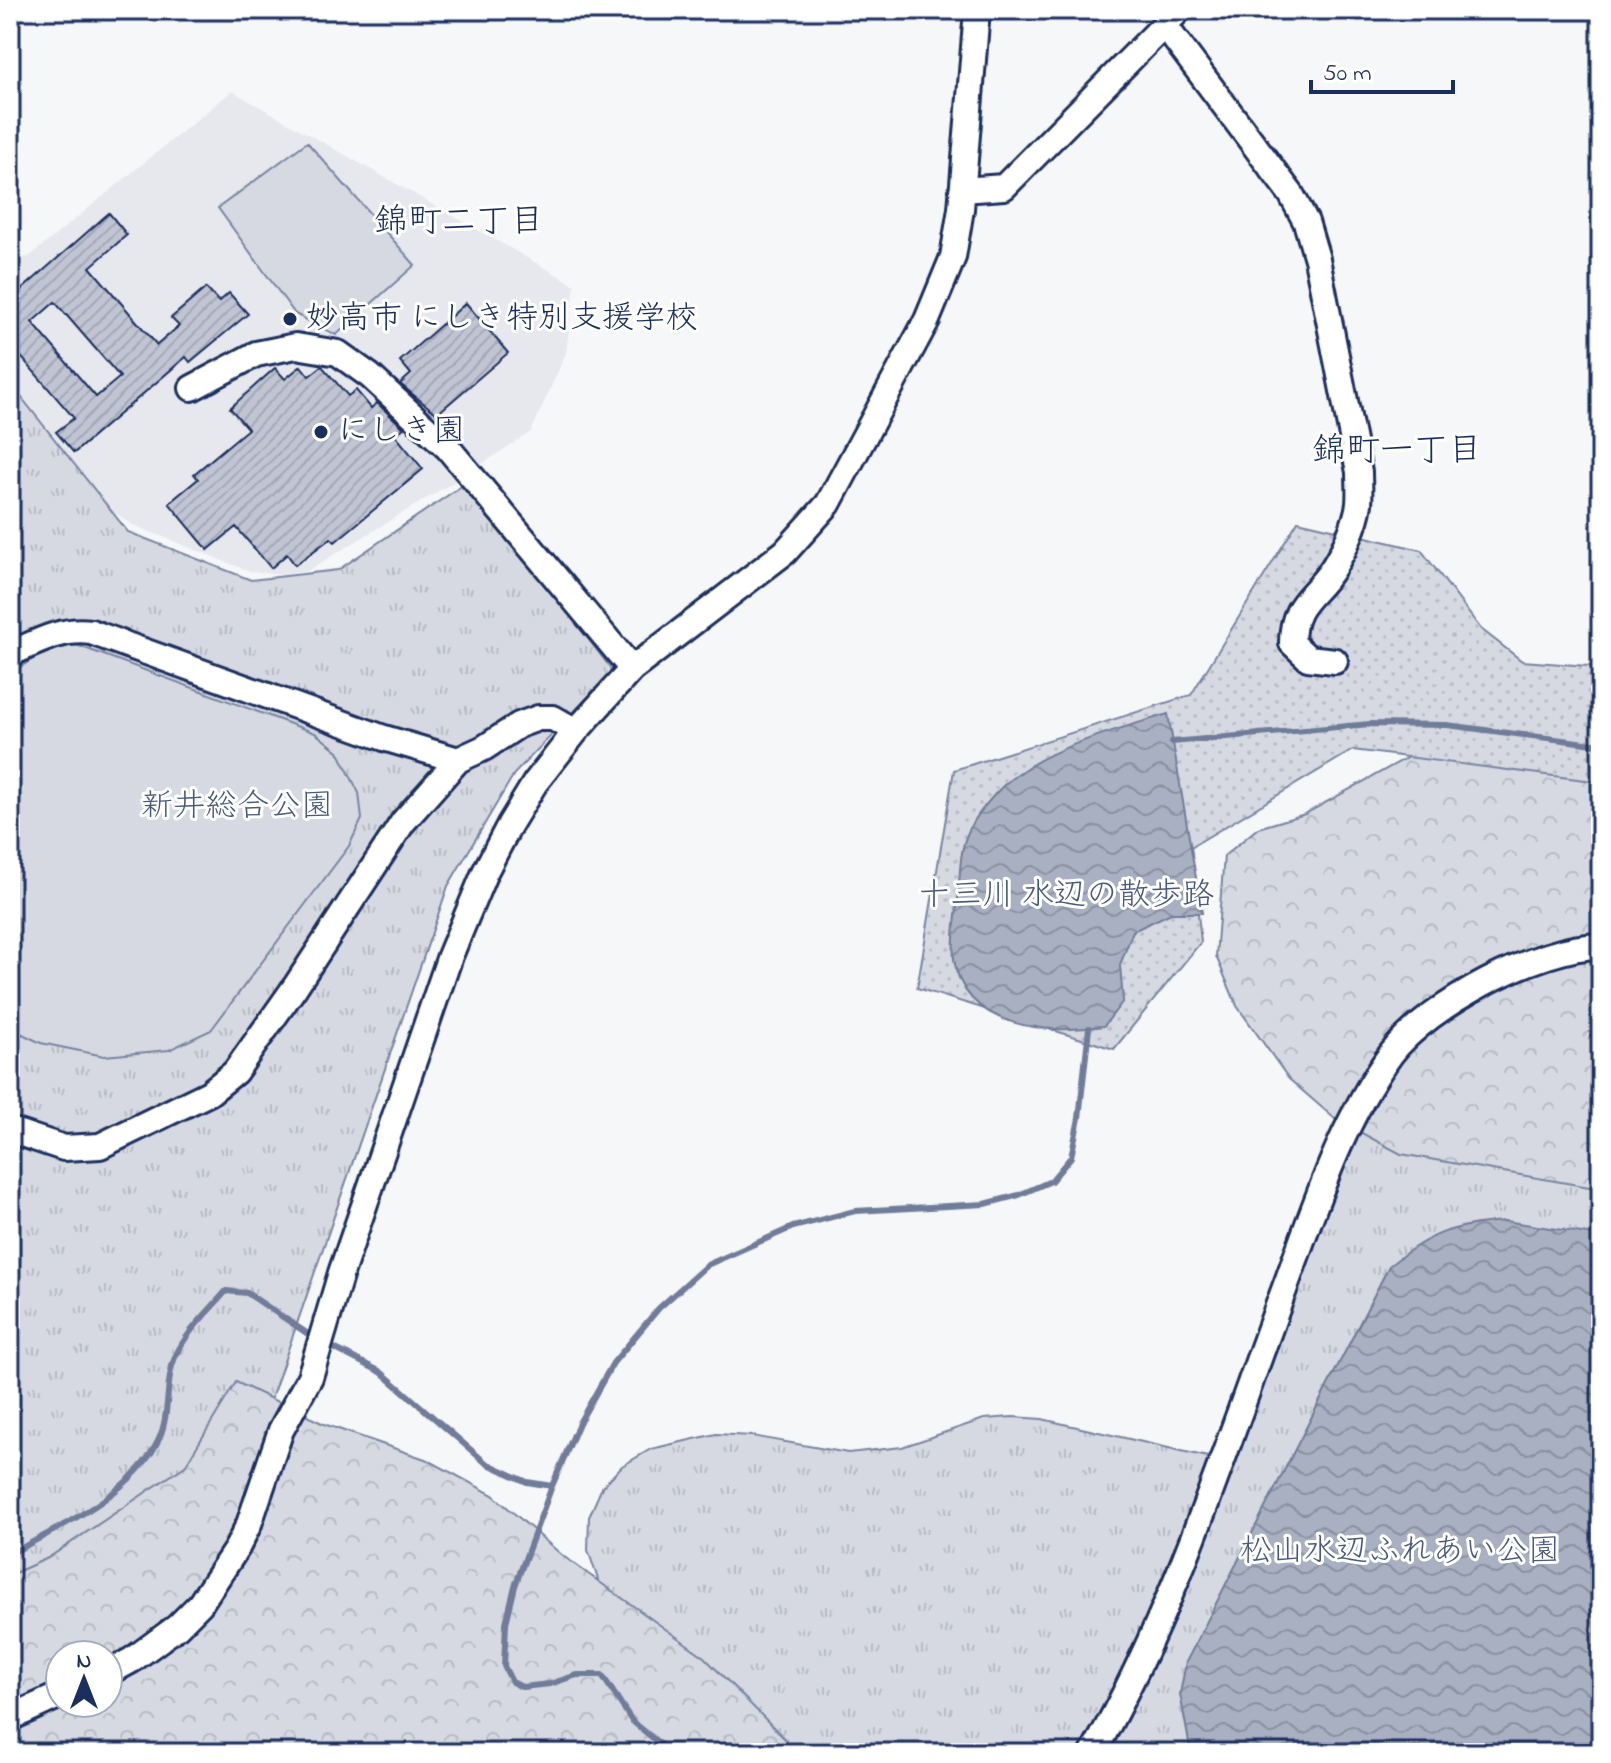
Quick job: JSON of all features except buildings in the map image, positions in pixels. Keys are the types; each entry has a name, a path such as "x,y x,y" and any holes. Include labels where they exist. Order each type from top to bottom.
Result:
{"street":[{"path":"124,1664 177,1627 200,1604 219,1578 249,1524 281,1430 310,1377 341,1273 450,956 469,907 510,824 535,783 576,731 632,669 785,552 828,504 927,320 953,257 962,190 977,10"},
{"path":"962,190 1004,187 1172,18 1291,194 1306,222 1317,259 1359,472 1359,504 1333,568 1292,622 1292,643 1308,658 1335,661"},
{"path":"192,388 256,354 296,346 338,353 370,376 448,448 632,669"},
{"path":"10,654 57,633 75,630 91,632 384,738 458,760"},
{"path":"10,1130 64,1148 100,1146 209,1093 235,1072 403,822 458,760 484,748 519,725 538,718 553,718 576,731"},
{"path":"1093,1753 1124,1699 1169,1600 1332,1161 1376,1077 1413,1030 1466,992 1525,963 1572,949 1601,946"},
{"path":"10,1718 44,1702"}],"shaded area":[{"name":"妙高市 にしき特別支援学校","path":"232,91 575,285 566,353 531,432 307,571 284,575 251,572 133,525 109,509 10,383 10,263 30,256"}],"green space":[{"path":"307,142 415,265 336,335 295,314 218,208"},
{"name":"新井総合公園","path":"10,383 128,532 251,580 338,570 466,483 613,671 514,774 448,886 261,1428 119,1639 44,1639 44,1678 10,1726"},
{"name":"十三川 水辺の散歩路","path":"1298,521 1421,550 1481,629 1522,661 1601,667 1601,782 1353,750 1191,847 1201,942 1114,1049 917,988 954,770 1191,695"},
{"path":"71,643 315,733 338,751 359,793 362,819 349,846 211,1030 169,1050 104,1056 41,1043 10,1028 10,674 36,657"},
{"path":"1428,746 1601,758 1601,1189 1401,1154 1335,1119 1289,1079 1237,1006 1216,956 1224,856 1258,828 1305,814"},
{"name":"松山水辺ふれあい公園","path":"1352,1119 1601,1180 1601,1753 769,1753 603,1594 588,1550 589,1517 602,1487 622,1466 651,1449 716,1434 752,1436 848,1453 902,1447 984,1419 1013,1417 1042,1419 1221,1460"},
{"path":"236,1382 324,1424 428,1460 493,1495 563,1556 702,1655 787,1741 787,1753 10,1753 10,1575 48,1558 185,1466"}],"water":[{"path":"1168,714 1202,913 1171,913 1133,931 1120,965 1123,1001 1104,1026 1082,1029 1035,1027 991,1013 974,1000 961,982 954,959 961,856 973,823 997,792 1032,764 1077,743"},
{"path":"1505,1221 1601,1236 1601,1753 1191,1753 1180,1694 1186,1662 1389,1266 1430,1238 1456,1228"}],"waterway":[{"path":"1172,742 1370,724 1447,725 1601,745"},
{"path":"671,1753 632,1721 602,1675 577,1675 550,1684 522,1687 512,1682 504,1666 506,1623 515,1586 579,1423 613,1363 659,1308 707,1265 793,1227 855,1211 985,1204 1019,1195 1051,1181 1071,1157 1079,1118 1089,1028"},
{"path":"10,1554 94,1507 132,1476 147,1458 162,1430 176,1355 226,1291 247,1293 314,1338"},
{"path":"324,1343 381,1372 486,1463 527,1482 552,1486"}],"place":[{"name":"妙高市 にしき特別支援学校","path":"290,319"},
{"name":"にしき園","path":"321,432"}],"district":[{"name":"錦町二丁目","path":"459,223"},
{"name":"錦町一丁目","path":"1397,452"}]}
